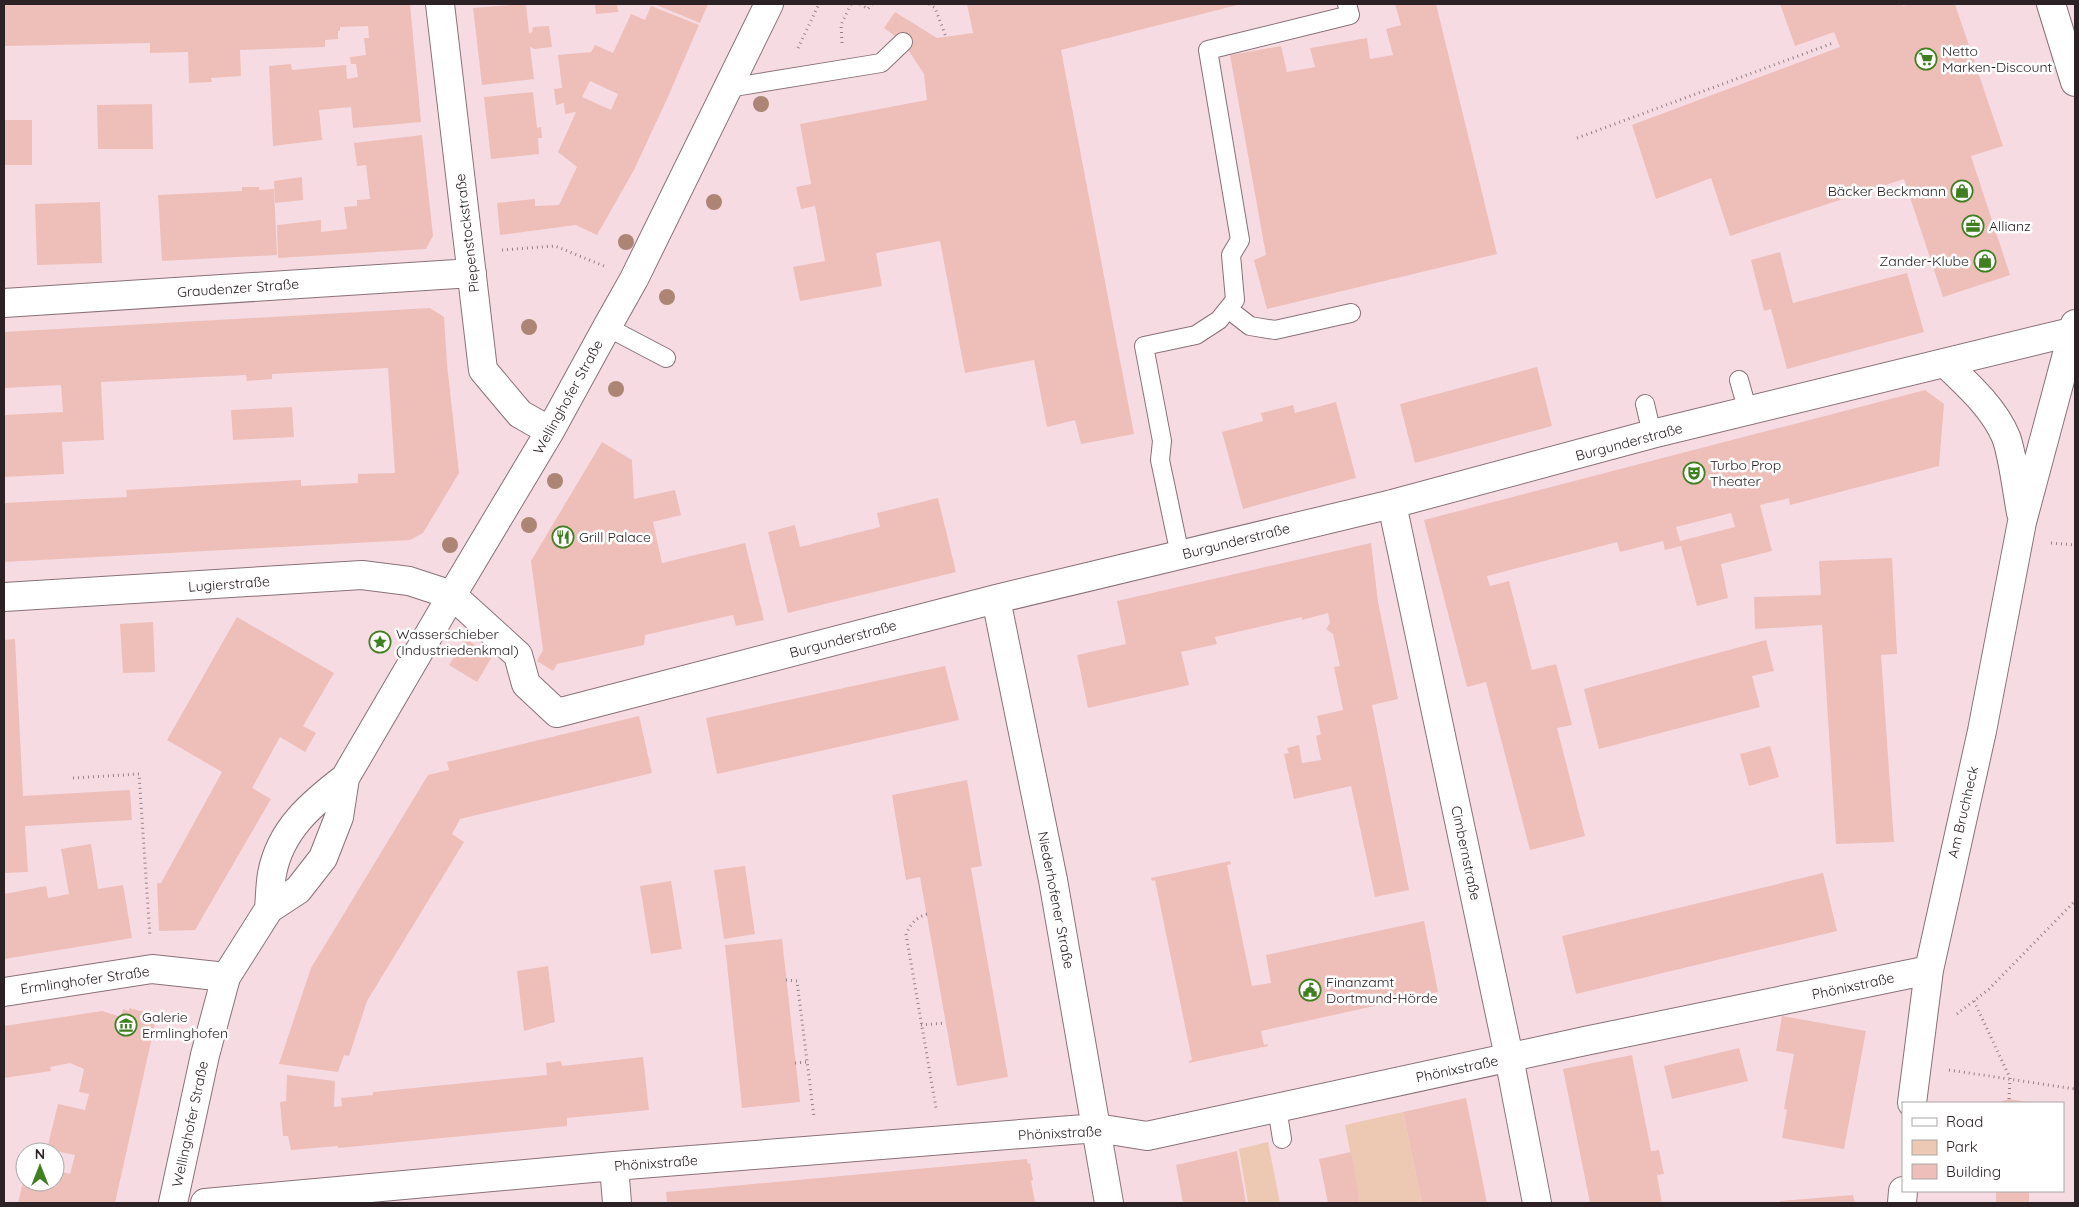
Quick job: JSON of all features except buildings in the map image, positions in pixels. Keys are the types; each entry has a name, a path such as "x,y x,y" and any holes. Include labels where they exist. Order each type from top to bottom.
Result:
{"street":[{"name":"Piepenstockstraße","path":"440,4 483,370 520,414 550,431"},
{"name":"Wellinghofer Straße","path":"173,1203 205,1055 226,976 269,909 298,890 323,858 339,818 345,778 550,431 634,279 768,4"},
{"path":"2051,4 2075,82"},
{"name":"Graudenzer Straße","path":"4,304 471,263"},
{"name":"Burgunderstraße","path":"452,594 518,655 526,684 557,713 996,599 1392,504 1652,434 1748,412 2075,329"},
{"name":"Am Bruchheck","path":"1912,1102 1929,970 1982,731 2022,522 2075,329"},
{"name":"Am Bruchheck","path":"1945,363 1968,385 1994,415 2006,438 2022,522"},
{"name":"Cimbernstraße","path":"1392,504 1509,1057 1537,1203"},
{"name":"Lugierstraße","path":"4,597 362,575 409,581 452,594"},
{"name":"Niederhofener Straße","path":"996,599 1054,880 1110,1203"},
{"name":"Wellinghofer Straße","path":"269,909 272,874 286,835 313,802 345,778"},
{"name":"Ermlinghofer Straße","path":"4,992 152,969 226,976"},
{"name":"Phönixstraße","path":"205,1203 614,1166 1098,1128 1147,1136 1509,1057 1929,970"},
{"path":"614,1166 617,1203"}],"lane":[{"path":"1180,555 1160,460 1162,442 1144,346 1196,335 1219,320 1235,300 1231,255 1240,240 1208,50 1350,15 1347,4"},
{"path":"728,88 881,63 903,42"},
{"path":"1228,309 1250,326 1275,330 1351,313"},
{"path":"607,327 666,358"},
{"path":"1739,380 1748,412"},
{"path":"1645,404 1652,434"},
{"path":"1276,1108 1282,1139"}],"path":[{"path":"783,80 819,4"},
{"path":"860,4 868,10 872,4"},
{"path":"928,4 935,6 946,37"},
{"path":"1577,138 1833,43"},
{"path":"471,263 555,246 575,254"},
{"path":"73,778 139,774 152,969"},
{"path":"1954,1016 1989,989 2075,901"},
{"path":"927,914 920,916 912,922 906,934 942,1140"},
{"path":"786,980 797,981 818,1150"},
{"path":"1974,1001 2010,1078 2009,1100"},
{"path":"921,1025 946,1023"},
{"path":"795,1063 807,1062"},
{"path":"1916,1064 2075,1089"}],"green space":[{"path":"1403,1112 1422,1203 1360,1203 1345,1125"},
{"path":"1268,1142 1280,1203 1248,1203 1239,1149"}],"place":[{"name":"Netto Marken-Discount","path":"1926,59"},
{"name":"Bäcker Beckmann","path":"1962,191"},
{"name":"Allianz","path":"1973,226"},
{"name":"Zander-Klube","path":"1985,261"},
{"name":"Turbo Prop Theater","path":"1694,473"},
{"name":"Grill Palace","path":"563,537"},
{"name":"Wasserschieber (Industriedenkmal)","path":"380,642"},
{"name":"Finanzamt Dortmund-Hörde","path":"1310,990"},
{"name":"Galerie Ermlinghofen","path":"126,1025"}]}
